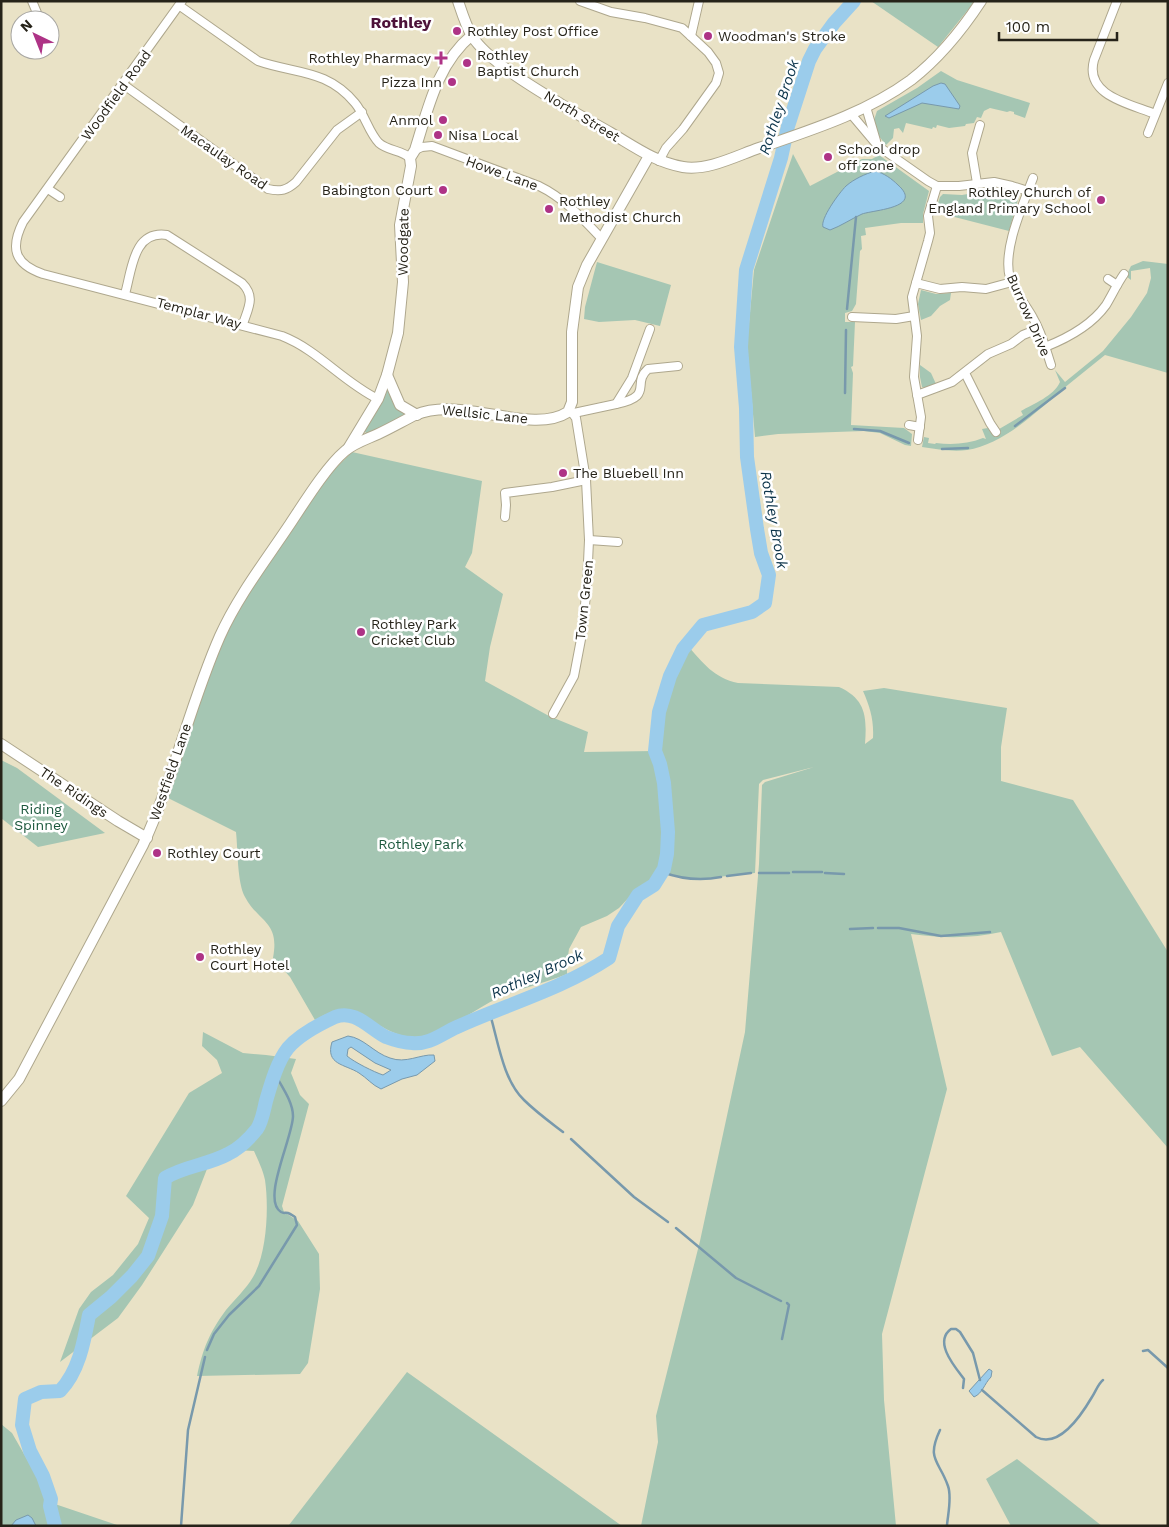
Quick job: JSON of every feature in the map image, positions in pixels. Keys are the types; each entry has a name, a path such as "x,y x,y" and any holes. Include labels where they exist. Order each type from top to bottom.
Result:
{"street":[{"name":"North Street","path":"458,1 472,35 485,51 522,79 580,116 654,158 684,167 701,167 768,145 866,107 901,86 927,66 956,34 981,1"},
{"path":"580,1 611,12 676,26 691,36 714,58 718,66 719,77 716,83 683,129 654,158 587,265 576,294 572,332 572,411 630,401 637,396 643,376 648,369 674,364"},
{"path":"691,36 698,1"},
{"path":"1117,1 1094,60 1092,70 1094,78 1099,88 1105,93 1156,114"},
{"path":"181,4 258,61 306,72 331,82 351,98 362,112 379,142 404,154 413,154"},
{"name":"Woodfield Road","path":"15,249 15,240 23,222 181,4"},
{"name":"Woodgate","path":"348,449 378,399 387,375 400,318 403,273 400,226 413,154 435,87 454,54 472,35"},
{"path":"1148,133 1168,83"},
{"name":"Macaulay Road","path":"124,85 268,189 277,192 288,189 296,182 337,130 362,112"},
{"path":"866,107 876,144"},
{"path":"851,114 876,144 937,186 1000,182 1028,192"},
{"path":"969,130 979,129 971,156 977,183"},
{"name":"Howe Lane","path":"413,154 422,147 432,146 539,186 572,208 602,239"},
{"name":"Burrow Drive","path":"1033,178 1014,234 1008,268 1012,282 1038,328 1051,365"},
{"path":"918,440 920,408 914,372 917,336 912,297 928,242 930,233 928,216 937,186"},
{"path":"48,188 60,197"},
{"path":"125,294 137,249 150,236 158,234 167,235 242,283 248,289 251,297 243,324"},
{"name":"Templar Way","path":"15,249 21,261 33,271 243,324 282,336 294,341 368,394 378,399"},
{"path":"1045,347 1076,333 1093,319 1105,306 1124,274"},
{"path":"1108,279 1117,285"},
{"path":"916,283 940,289 962,287 986,289 1012,282"},
{"path":"858,308 855,317 896,319 914,316"},
{"path":"917,396 946,385 964,374 988,354 1011,344 1023,335 1038,328"},
{"path":"616,404 632,378 650,329"},
{"path":"964,374 986,425 996,432"},
{"path":"387,375 400,405 417,415"},
{"name":"Wellsic Lane","path":"348,449 417,415 437,409 455,409 535,419 561,415 572,411"},
{"name":"Town Green","path":"553,714 574,676 582,634 587,585 589,540 586,480 572,411"},
{"path":"909,425 920,427"},
{"name":"Westfield Lane","path":"1,1101 19,1079 147,838 216,645 229,618 298,512 332,465 348,449"},
{"path":"505,517 505,492 552,487 586,480"},
{"path":"589,540 618,542"},
{"name":"The Ridings","path":"1,744 118,822 147,838"}],"green space":[{"path":"871,1 975,1 938,47"},
{"path":"941,71 957,80 1030,103 1025,118 1014,114 1014,112 990,108 984,111 981,118 977,117 974,123 966,124 965,126 949,128 937,125 936,128 933,127 932,129 906,123 903,133 899,128 894,129 893,138 886,145 878,135 874,120 877,111 917,88"},
{"path":"793,154 810,186 862,159 872,159 879,155 929,191 923,214 923,223 901,223 865,228 866,235 861,236 862,249 860,251 856,304 852,311 845,313 845,322 855,322 853,366 851,367 853,373 851,425 904,428 912,434 911,446 880,433 864,431 778,434 755,437 747,345 754,270"},
{"path":"991,190 1014,193 1019,196 1009,231 935,212 940,197 943,194 962,195"},
{"path":"1143,261 1168,264 1168,373 1105,355 1022,424 995,441 961,451 922,447 924,437 929,438 928,443 935,444 960,444 983,438 986,439 982,429 988,428 994,432 1023,415 1021,411 1043,399 1057,387 1060,382 1055,370 1065,382 1103,351 1131,317 1147,293 1151,278 1150,268 1131,271 1131,280 1126,276 1131,266"},
{"path":"597,262 671,285 660,326 635,320 599,322 584,319 585,307"},
{"path":"921,290 936,294 951,293 950,300 940,306 931,316 921,320 918,304"},
{"path":"920,365 931,373 936,384 926,388 922,387"},
{"path":"387,389 408,413 369,434 366,433 364,430"},
{"name":"Rothley Park","path":"352,452 482,481 472,553 465,567 503,594 490,647 485,681 549,716 588,732 584,752 655,751 659,717 667,684 677,660 687,645 709,669 730,681 738,683 839,687 848,692 860,703 863,710 866,725 865,744 873,738 873,725 863,691 884,688 1007,708 1001,747 1001,781 1073,800 1168,952 1168,1148 1080,1047 1052,1056 1001,932 956,937 911,934 947,1089 882,1334 884,1400 896,1526 641,1526 658,1442 656,1416 700,1241 745,1032 759,864 762,785 765,782 814,767 763,780 759,784 755,873 699,879 681,878 657,872 647,885 634,892 619,908 607,916 581,927 569,949 567,974 498,998 434,1033 412,1037 392,1032 364,1017 344,1011 326,1014 315,1020 290,977 273,958 274,937 271,929 251,906 242,891 236,832 166,797 198,703 232,619 284,539 330,474"},
{"name":"Riding Spinney","path":"1,760 17,768 105,833 38,847 1,818"},
{"path":"203,1032 243,1053 296,1059 291,1073 300,1095 309,1104 282,1206 284,1212 298,1221 319,1254 320,1289 308,1363 300,1374 197,1376 204,1349 215,1326 253,1277 258,1267 264,1243 267,1203 263,1173 254,1151 235,1150 207,1169 193,1205 142,1285 118,1318 60,1362 79,1309 91,1292 113,1275 138,1244 149,1218 126,1196 189,1093 222,1073 217,1060 202,1046"},
{"path":"407,1372 622,1526 285,1526 289,1525"},
{"path":"1,1424 12,1433 52,1503 120,1526 1,1526"},
{"path":"1017,1459 1102,1526 1011,1526 986,1479"}],"water":[{"path":"941,83 945,84 960,106 959,109 922,103 889,118 885,116 933,86"},
{"path":"875,171 882,173 898,185 904,193 905,199 894,207 862,214 830,230 823,227 827,212 846,186 852,181"},
{"path":"348,1036 354,1037 384,1056 396,1060 434,1055 435,1061 417,1075 402,1079 381,1089 359,1073 334,1060 331,1055 332,1042","holes":["351,1047 375,1063 391,1070 383,1075 370,1069 347,1056 348,1049"]},
{"path":"989,1369 992,1371 991,1377 974,1397 969,1391"},
{"path":"28,1515 36,1526 11,1526 16,1520"}],"waterway":[{"name":"Rothley Brook","path":"55,1526 50,1506 51,1499 43,1476 30,1451 22,1425 25,1399 41,1392 60,1391 76,1365 83,1346 89,1315 111,1297 132,1276 148,1256 162,1216 165,1178 220,1158 247,1140 260,1123 272,1080 284,1054 293,1043 310,1030 342,1015 356,1018 389,1038 405,1042 424,1042 573,979 609,958 618,926 638,895 654,885 664,869 668,832 664,783 655,751 659,712 670,676 683,649 703,625 752,612 765,603 769,575 761,553 747,457 746,408 741,347 746,270 809,61 815,49 834,23 854,1"},
{"path":"847,309 856,217"},
{"path":"845,393 846,330"},
{"path":"1015,426 1065,388"},
{"path":"854,429 880,431 909,443"},
{"path":"942,449 968,448"},
{"path":"662,872 691,879 721,877"},
{"path":"793,872 822,872"},
{"path":"727,876 751,873"},
{"path":"759,873 789,873"},
{"path":"825,873 844,874"},
{"path":"850,929 873,928"},
{"path":"878,928 899,928 941,936 990,932"},
{"path":"490,1014 502,1060 517,1092 533,1109 563,1132"},
{"path":"207,1350 214,1334 229,1315 259,1286 297,1225 295,1217 281,1212 276,1205 274,1195 293,1116 289,1100 275,1074"},
{"path":"571,1139 634,1197 668,1222"},
{"path":"676,1228 736,1278 781,1301"},
{"path":"782,1339 789,1305 787,1303"},
{"path":"963,1388 964,1379 951,1361 945,1347 946,1334 951,1329 956,1329 960,1332 973,1353 980,1380"},
{"path":"1143,1351 1148,1350 1168,1368"},
{"path":"181,1526 188,1430 205,1357"},
{"path":"982,1390 1036,1437 1045,1439 1053,1438 1069,1428 1103,1380"},
{"path":"940,1430 934,1454 949,1490 950,1500 947,1525"}],"place":[{"name":"Rothley Post Office","path":"457,31"},
{"name":"Woodman's Stroke","path":"708,36"},
{"name":"Rothley Pharmacy","path":"441,58"},
{"name":"Rothley Baptist Church","path":"467,63"},
{"name":"Pizza Inn","path":"452,82"},
{"name":"Anmol","path":"443,120"},
{"name":"Nisa Local","path":"438,135"},
{"name":"School drop off zone","path":"828,157"},
{"name":"Babington Court","path":"443,190"},
{"name":"Rothley Church of England Primary School","path":"1101,200"},
{"name":"Rothley Methodist Church","path":"549,209"},
{"name":"The Bluebell Inn","path":"563,473"},
{"name":"Rothley Park Cricket Club","path":"361,632"},
{"name":"Rothley Court","path":"157,853"},
{"name":"Rothley Court Hotel","path":"200,957"}],"district":[{"name":"Rothley","path":"401,22"}]}
